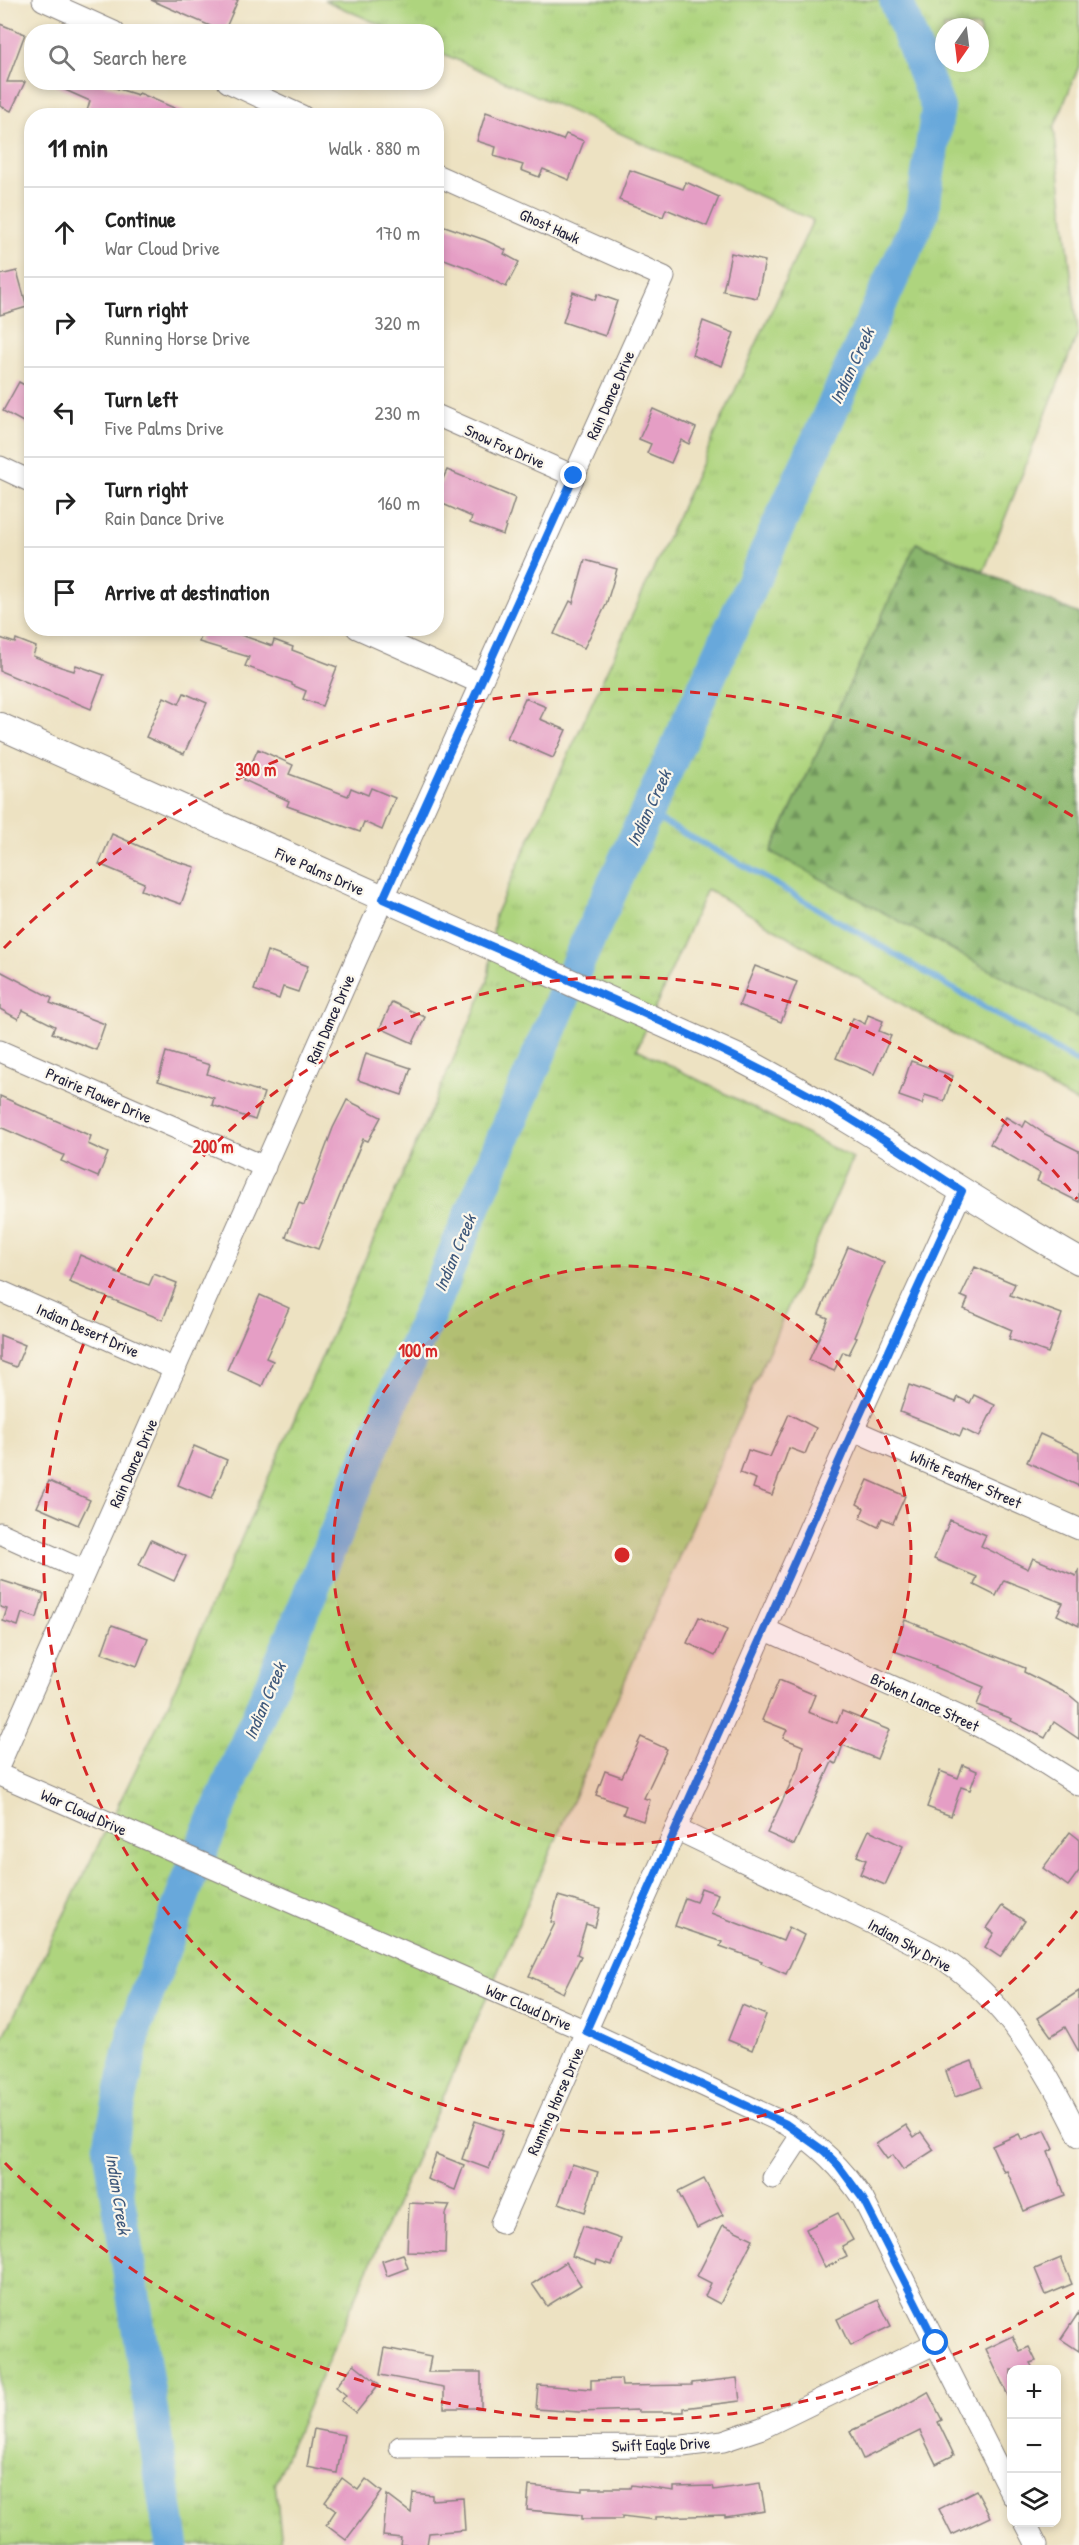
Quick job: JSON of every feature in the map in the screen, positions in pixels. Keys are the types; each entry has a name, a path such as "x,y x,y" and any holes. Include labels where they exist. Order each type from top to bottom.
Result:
{"street":[{"path":"43,0 96,24"},
{"path":"245,90 285,108"},
{"name":"Ghost Hawk","path":"444,179 664,277"},
{"name":"Rain Dance Drive","path":"0,1764 383,899 664,277"},
{"name":"Snow Fox Drive","path":"444,419 574,476"},
{"path":"0,467 24,478"},
{"path":"375,636 480,683"},
{"name":"Five Palms Drive","path":"0,726 730,1054 799,1089 1079,1261"},
{"name":"Prairie Flower Drive","path":"0,1051 265,1167"},
{"name":"Running Horse Drive","path":"501,2223 853,1430 962,1191"},
{"name":"Indian Desert Drive","path":"0,1291 175,1369"},
{"name":"White Feather Street","path":"853,1430 1079,1529"},
{"path":"0,1533 84,1571"},
{"name":"Broken Lance Street","path":"765,1629 963,1718 1020,1748 1079,1785"},
{"name":"War Cloud Drive","path":"0,1775 586,2031 786,2124 802,2134 838,2165 863,2199 1007,2487"},
{"name":"Indian Sky Drive","path":"676,1829 946,1961 978,1987 1005,2014 1031,2048 1079,2136"},
{"path":"773,2178 802,2134"},
{"name":"Swift Eagle Drive","path":"400,2447 683,2446 723,2441 762,2428 936,2343"},
{"path":"1027,2527 1036,2545"}],"green space":[{"path":"324,0 1079,0 1079,66 1054,128 1078,333 984,571 917,543 771,851 1079,1018 1079,1103 980,1050 707,889 637,1049 853,1158 275,2482 282,2545 0,2545 0,2044 170,1700 488,981 495,915 813,220 444,54 444,24 378,24"},
{"path":"916,543 1079,614 1079,1018 771,852"}],"building":[{"path":"151,0 238,0 228,24 206,24"},
{"path":"0,24 24,34 7,82 24,82 24,84 11,111 0,106"},
{"path":"65,90 122,90 138,95 139,93 174,108 88,108 90,101"},
{"path":"486,112 563,140 566,134 584,141 569,180 543,169 539,177 521,170 523,165 494,156 496,147 477,141"},
{"path":"630,170 683,189 686,182 719,197 707,226 666,209 663,217 619,200"},
{"path":"444,226 506,250 504,254 519,262 506,287 471,269 444,259"},
{"path":"731,253 765,261 757,298 723,291"},
{"path":"17,271 24,296 24,308 0,315 0,275"},
{"path":"573,292 595,300 597,294 617,301 605,336 563,322"},
{"path":"703,321 734,333 722,366 692,355"},
{"path":"19,382 24,385 24,423 3,411"},
{"path":"653,409 696,428 689,444 681,440 671,463 647,453 651,444 639,439"},
{"path":"447,470 515,498 503,535 470,523 472,517 444,505 444,477"},
{"path":"585,560 617,569 606,605 584,648 554,634 570,601 573,603"},
{"path":"201,636 244,636 272,646 274,640 293,647 292,650 337,667 322,706 303,699 306,691 292,683 245,666 249,657 199,642"},
{"path":"0,638 15,643 16,639 36,647 33,656 61,667 74,671 76,665 104,675 91,709 0,671"},
{"path":"184,693 207,703 184,754 146,737 164,697 179,704"},
{"path":"525,698 546,707 540,719 566,730 553,758 507,738"},
{"path":"258,749 293,765 289,774 348,796 351,788 368,795 371,788 395,798 382,830 364,822 360,832 287,806 289,801 244,780"},
{"path":"112,834 166,858 195,867 181,904 141,890 144,883 99,864"},
{"path":"267,951 308,966 298,992 283,987 279,999 254,990"},
{"path":"755,966 797,982 781,1022 739,1005"},
{"path":"0,971 52,998 50,1003 105,1024 96,1050 52,1033 55,1026 23,1010 18,1019 0,1009"},
{"path":"392,1002 425,1017 413,1043 380,1028"},
{"path":"868,1015 883,1021 879,1031 891,1036 874,1074 836,1058 853,1018 865,1024"},
{"path":"166,1052 210,1065 207,1074 264,1093 255,1120 212,1105 214,1098 158,1081"},
{"path":"366,1053 411,1068 402,1095 358,1080"},
{"path":"911,1061 953,1076 944,1101 925,1095 922,1104 899,1096"},
{"path":"0,1096 91,1136 88,1144 108,1153 98,1177 61,1161 64,1155 0,1127"},
{"path":"347,1100 381,1117 368,1141 363,1139 318,1249 286,1237 299,1203 304,1205 333,1128"},
{"path":"1006,1117 1023,1127 1026,1121 1045,1134 1079,1151 1079,1202 1037,1181 1040,1173 990,1144"},
{"path":"848,1247 884,1263 854,1337 857,1338 849,1354 843,1352 834,1371 809,1360 828,1318 819,1314"},
{"path":"80,1255 117,1271 116,1273 149,1285 154,1274 177,1283 163,1320 69,1282"},
{"path":"975,1267 1015,1284 1010,1295 1062,1314 1048,1353 1009,1339 1012,1330 964,1309 968,1299 961,1296"},
{"path":"260,1295 289,1308 266,1358 273,1361 262,1386 227,1370"},
{"path":"0,1335 25,1345 16,1367 0,1361"},
{"path":"909,1385 956,1402 958,1397 970,1403 974,1395 995,1405 979,1437 963,1429 960,1436 900,1412"},
{"path":"789,1414 816,1428 805,1454 789,1448 772,1495 753,1488 756,1479 740,1473 748,1450 770,1457"},
{"path":"1040,1434 1079,1452 1079,1486 1027,1462"},
{"path":"194,1446 227,1460 211,1499 178,1485"},
{"path":"868,1480 905,1496 893,1523 882,1518 878,1527 860,1518 864,1508 857,1504"},
{"path":"49,1481 90,1500 78,1525 37,1507"},
{"path":"950,1520 986,1535 981,1546 1028,1569 1033,1558 1076,1576 1079,1569 1079,1626 1057,1615 1063,1603 1004,1580 996,1596 974,1585 977,1577 934,1559"},
{"path":"151,1540 186,1556 174,1581 139,1565"},
{"path":"0,1580 44,1594 37,1618 22,1613 18,1626 3,1621 7,1609 0,1607"},
{"path":"699,1617 727,1630 715,1656 687,1643"},
{"path":"905,1620 1025,1668 1024,1672 1068,1694 1079,1703 1079,1739 1054,1722 1045,1738 1011,1721 1012,1719 977,1705 984,1687 894,1651"},
{"path":"112,1625 148,1638 137,1666 102,1653"},
{"path":"779,1680 815,1695 808,1712 837,1723 842,1711 889,1730 877,1759 843,1745 836,1764 832,1762 794,1845 767,1833 798,1768 803,1746 783,1738 787,1730 762,1720"},
{"path":"641,1737 667,1749 644,1798 650,1800 643,1821 623,1814 626,1806 596,1795 605,1771 622,1777"},
{"path":"963,1765 977,1771 970,1790 961,1787 951,1816 927,1807 940,1771 958,1778"},
{"path":"869,1830 903,1846 885,1885 860,1874 866,1860 857,1856"},
{"path":"1070,1832 1079,1839 1079,1871 1068,1886 1043,1868"},
{"path":"701,1888 718,1894 711,1913 783,1941 789,1927 804,1935 786,1974 761,1963 762,1961 720,1946 722,1942 675,1926 685,1898 696,1902"},
{"path":"558,1896 600,1908 595,1927 586,1924 577,1954 581,1956 563,1993 529,1976 555,1923 551,1922"},
{"path":"1002,1906 1025,1921 1000,1957 985,1947 994,1933 987,1928"},
{"path":"1079,1991 1079,2052 1065,2027 1051,2036 1038,2018"},
{"path":"742,2005 766,2015 752,2050 728,2040"},
{"path":"972,2061 982,2087 955,2097 946,2071"},
{"path":"475,2121 503,2131 489,2169 462,2159"},
{"path":"906,2125 914,2137 921,2132 934,2150 903,2170 893,2155 887,2159 876,2144"},
{"path":"1045,2130 1054,2149 1048,2152 1065,2195 1024,2211 1007,2171 1004,2172 992,2146 1019,2134 1022,2140"},
{"path":"436,2154 464,2165 455,2190 427,2179"},
{"path":"572,2164 598,2172 585,2212 559,2203"},
{"path":"704,2179 723,2215 697,2228 678,2192"},
{"path":"409,2203 450,2205 446,2214 445,2253 407,2252"},
{"path":"838,2213 853,2240 842,2246 847,2257 825,2268 806,2229"},
{"path":"723,2225 753,2239 720,2304 705,2296 711,2283 697,2276"},
{"path":"583,2226 621,2239 612,2265 597,2260 596,2264 572,2256"},
{"path":"403,2254 408,2268 387,2276 382,2261"},
{"path":"1061,2258 1072,2284 1046,2295 1035,2269"},
{"path":"566,2262 581,2285 547,2306 532,2284"},
{"path":"878,2300 891,2326 850,2346 837,2319"},
{"path":"1079,2312 1079,2351 1061,2339"},
{"path":"1013,2336 1020,2351 1029,2347 1036,2361 1030,2363 1031,2365 1007,2365 1007,2394 986,2349"},
{"path":"385,2348 431,2357 428,2372 481,2372 481,2408 444,2408 444,2387 380,2375"},
{"path":"354,2364 379,2384 356,2413 341,2401 346,2395 336,2387"},
{"path":"737,2378 740,2401 684,2408 684,2412 638,2412 638,2410 579,2412 536,2409 538,2385 591,2389 591,2380 621,2379 622,2386 692,2385 692,2383"},
{"path":"928,2392 942,2420 938,2422 954,2455 936,2464 920,2431 863,2459 850,2431 893,2412"},
{"path":"314,2429 344,2435 337,2473 307,2467"},
{"path":"342,2478 358,2490 366,2479 382,2492 346,2540 326,2525 336,2510 325,2502"},
{"path":"760,2483 765,2511 725,2517 725,2515 655,2517 655,2520 622,2516 622,2519 582,2519 582,2515 527,2510 529,2486 582,2491 582,2488 630,2488 631,2485 674,2491 674,2487 713,2486 714,2490"},
{"path":"976,2490 990,2517 952,2535 939,2509"},
{"path":"413,2493 432,2495 432,2500 463,2498 465,2530 429,2533 427,2545 400,2545 401,2538 383,2536 387,2495 411,2513"}],"waterway":[{"name":"Indian Creek","path":"172,2545 110,2146 136,2025 189,1879 579,960 922,213 938,108 896,0"},
{"path":"646,813 752,870 1079,1063"}],"route":[{"path":"574,476 383,899 739,1058 799,1089 962,1191 853,1430 586,2031 786,2124 824,2151 851,2181 863,2199 936,2343"}]}
